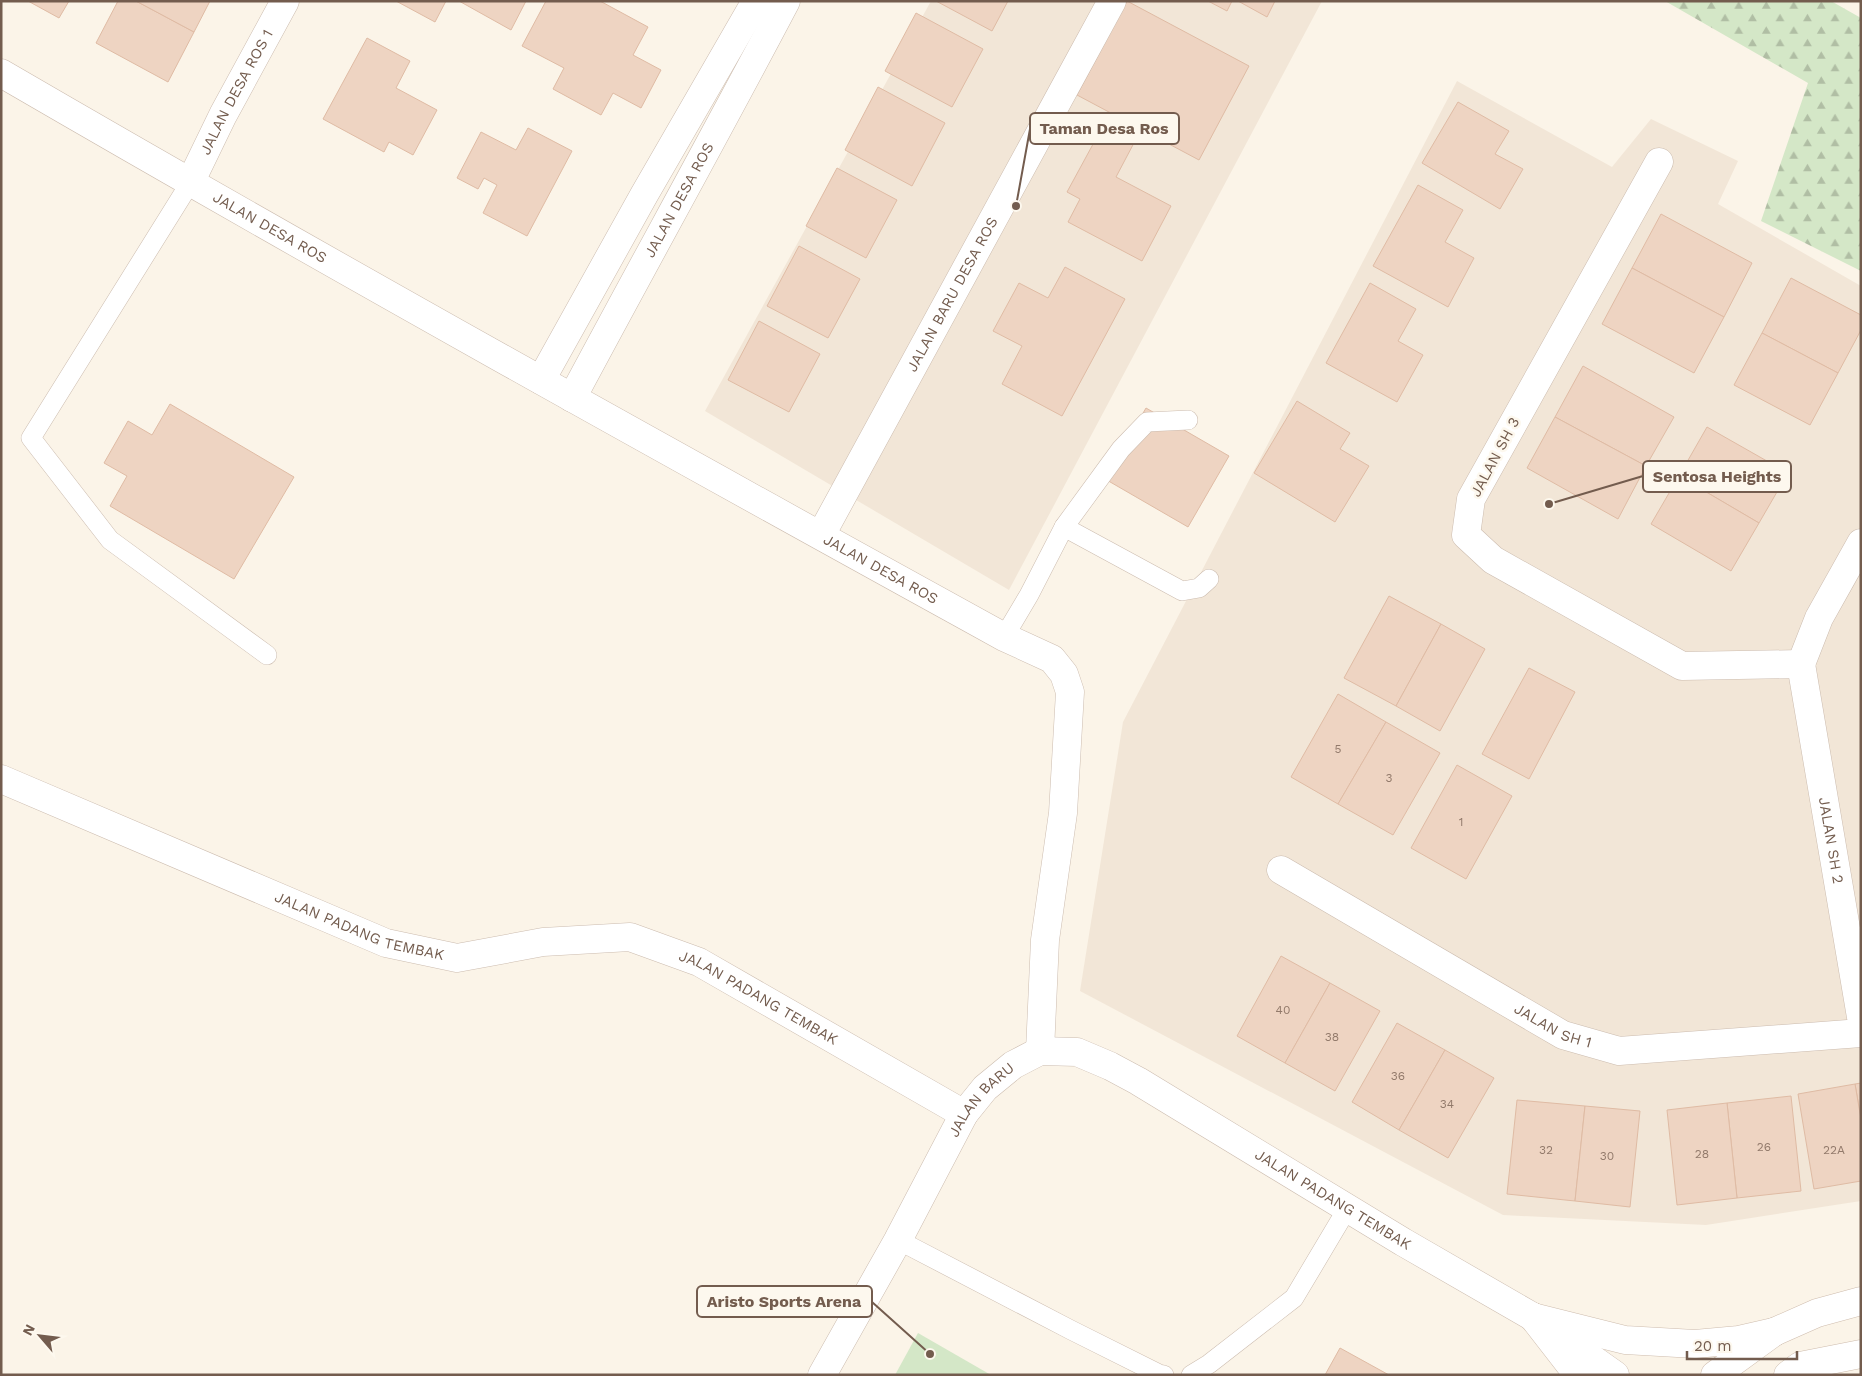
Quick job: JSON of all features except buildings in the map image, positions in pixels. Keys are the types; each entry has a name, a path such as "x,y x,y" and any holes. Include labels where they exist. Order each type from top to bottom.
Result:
{"street":[{"name":"JALAN DESA ROS 1","path":"190,183 223,115 286,1"},
{"name":"JALAN DESA ROS","path":"541,380 644,195 756,1"},
{"name":"JALAN DESA ROS","path":"572,398 673,210 706,153 786,1"},
{"name":"JALAN BARU DESA ROS","path":"821,536 1112,1"},
{"name":"JALAN DESA ROS","path":"1,73 190,183 572,398 1004,637 1052,659 1064,674 1070,692 1063,812 1046,940 1040,1051"},
{"path":"677,139 706,153"},
{"name":"JALAN SH 3","path":"1659,162 1471,498 1466,535 1492,560 1682,666 1801,664"},
{"path":"644,195 673,210"},
{"path":"1801,664 1818,618 1861,543"},
{"name":"JALAN SH 2","path":"1801,664 1861,1017"},
{"name":"JALAN PADANG TEMBAK","path":"1,779 386,943 457,958 542,942 630,937 699,962 964,1114"},
{"name":"JALAN SH 1","path":"1281,870 1563,1035 1620,1051 1861,1033"},
{"name":"JALAN PADANG TEMBAK","path":"1040,1051 1077,1052 1110,1066 1138,1081 1347,1208 1533,1317 1615,1375"},
{"name":"JALAN BARU","path":"822,1375 898,1240 964,1114 985,1088 1013,1065 1040,1051"},
{"path":"1533,1317 1625,1340 1694,1344 1739,1340 1774,1332 1817,1313 1861,1301"},
{"path":"1533,1317 1578,1375"},
{"path":"1715,1375 1774,1332"},
{"path":"1788,1375 1800,1366 1861,1354"}],"lane":[{"path":"190,183 31,438 110,540 267,655"},
{"path":"1004,637 1029,595 1064,527 1121,449 1147,422 1188,420"},
{"path":"1064,527 1182,591 1199,588 1209,579"},
{"path":"1191,1375 1209,1364 1294,1298 1347,1208"},
{"path":"898,1240 1071,1330 1164,1375"}],"shaded area":[{"path":"931,1 1322,1 1009,590 705,411"},
{"path":"1457,81 1612,167 1651,119 1738,161 1718,204 1861,286 1861,1201 1706,1225 1503,1215 1080,991 1123,722"}],"green space":[{"path":"1665,1 1831,1 1861,18 1861,271 1761,221 1808,83"},
{"path":"918,1333 991,1375 895,1375"}],"place":[{"name":"Taman Desa Ros","path":"1016,206"},
{"name":"Sentosa Heights","path":"1549,504"},
{"name":"Aristo Sports Arena","path":"930,1354"}]}
